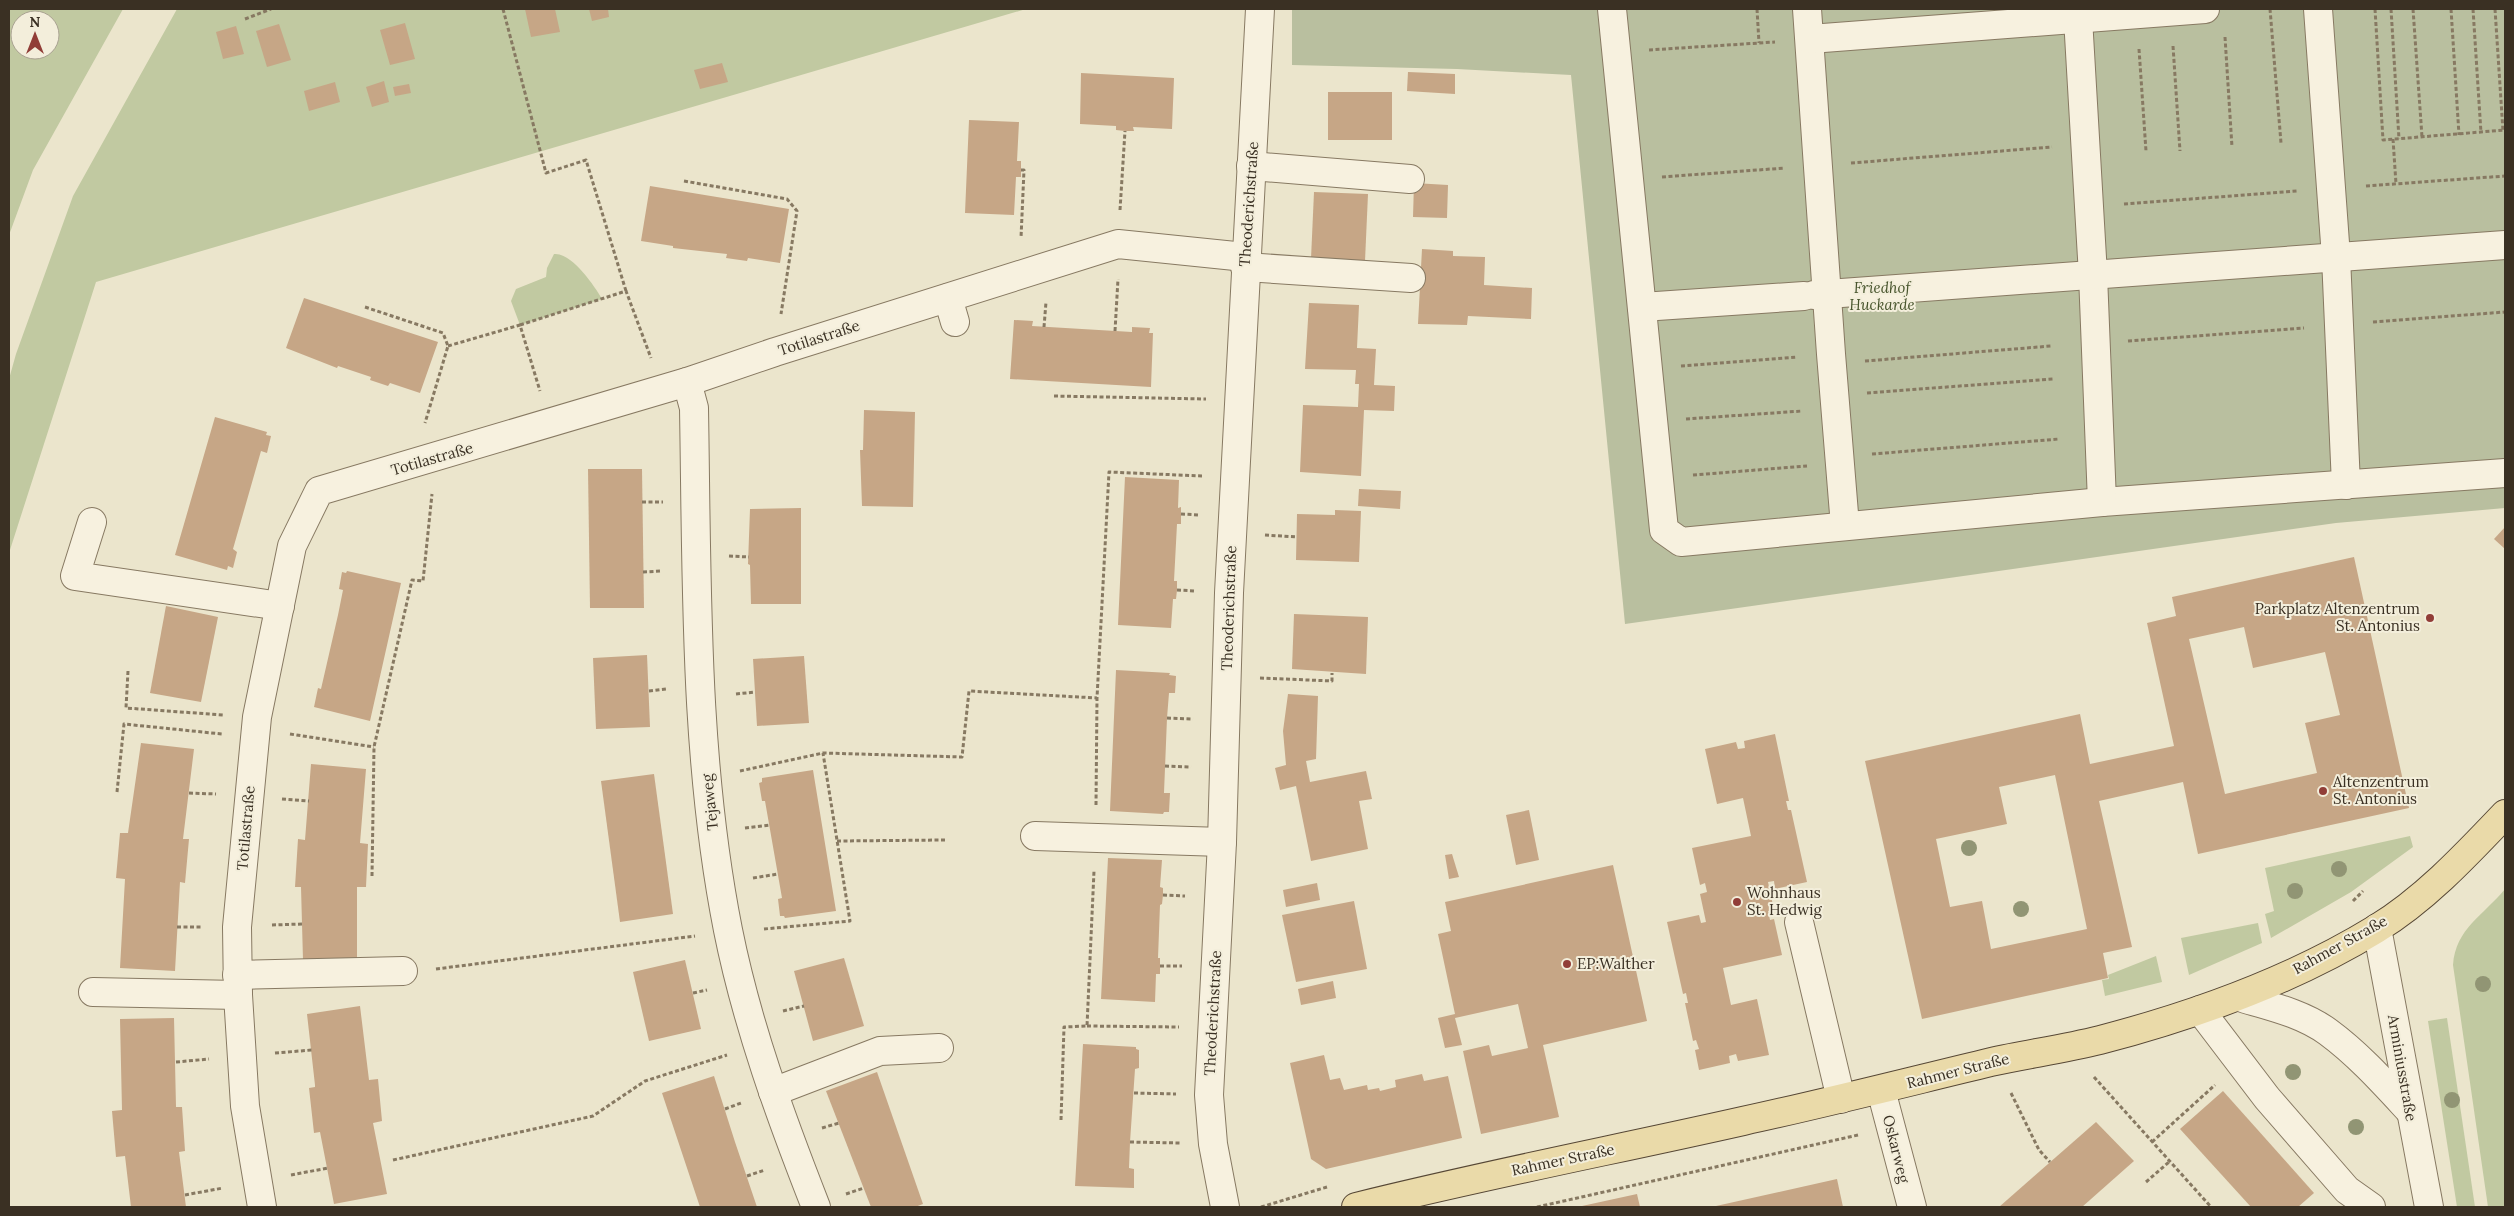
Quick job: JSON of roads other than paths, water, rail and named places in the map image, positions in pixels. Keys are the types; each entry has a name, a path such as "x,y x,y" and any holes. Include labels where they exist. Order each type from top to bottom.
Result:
{"main road":[{"name":"Rahmer Straße","path":"1356,1207 1477,1177 1642,1144 1881,1090 1994,1061 2099,1040 2239,997 2311,963 2377,928 2452,868 2505,814"}],"street":[{"name":"Theoderichstraße","path":"1225,1207 1213,1144 1209,1095 1222,842 1227,677 1245,262 1260,9"},
{"path":"1612,9 1664,530 1681,542 2102,502 2505,473"},
{"path":"1807,9 1819,166 1815,295 1831,359 1846,526"},
{"path":"1810,39 2078,18 2120,12 2206,9"},
{"path":"2318,9 2336,257 2346,485"},
{"path":"2078,18 2102,502"},
{"path":"1251,166 1410,179"},
{"name":"Totilastraße","path":"262,1207 245,1106 238,985 237,927 256,728 292,546 319,491 675,386 775,352 951,310 1020,275 1119,244 1245,262 1412,278"},
{"path":"1642,307 2505,245"},
{"name":"Tejaweg","path":"675,386 694,408 699,687 713,834 728,932 773,1092 816,1207"},
{"path":"92,522 75,576 280,606"},
{"path":"1035,836 1222,842"},
{"path":"1800,922 1841,1099"},
{"name":"Arminiusstraße","path":"2377,928 2429,1207"},
{"path":"93,992 238,985 403,971"},
{"path":"2239,997 2285,1010 2328,1032 2376,1074 2410,1110"},
{"path":"2200,1010 2239,1064 2347,1190 2371,1207"},
{"path":"773,1092 880,1051 939,1048"},
{"name":"Oskarweg","path":"1881,1090 1912,1207"}],"place":[{"name":"Parkplatz Altenzentrum St. Antonius","path":"2430,618"},
{"name":"Altenzentrum St. Antonius","path":"2323,791"},
{"name":"Wohnhaus St. Hedwig","path":"1737,902"},
{"name":"EP:Walther","path":"1567,964"}],"park label":[{"name":"Friedhof Huckarde","path":"1882,296"}]}
